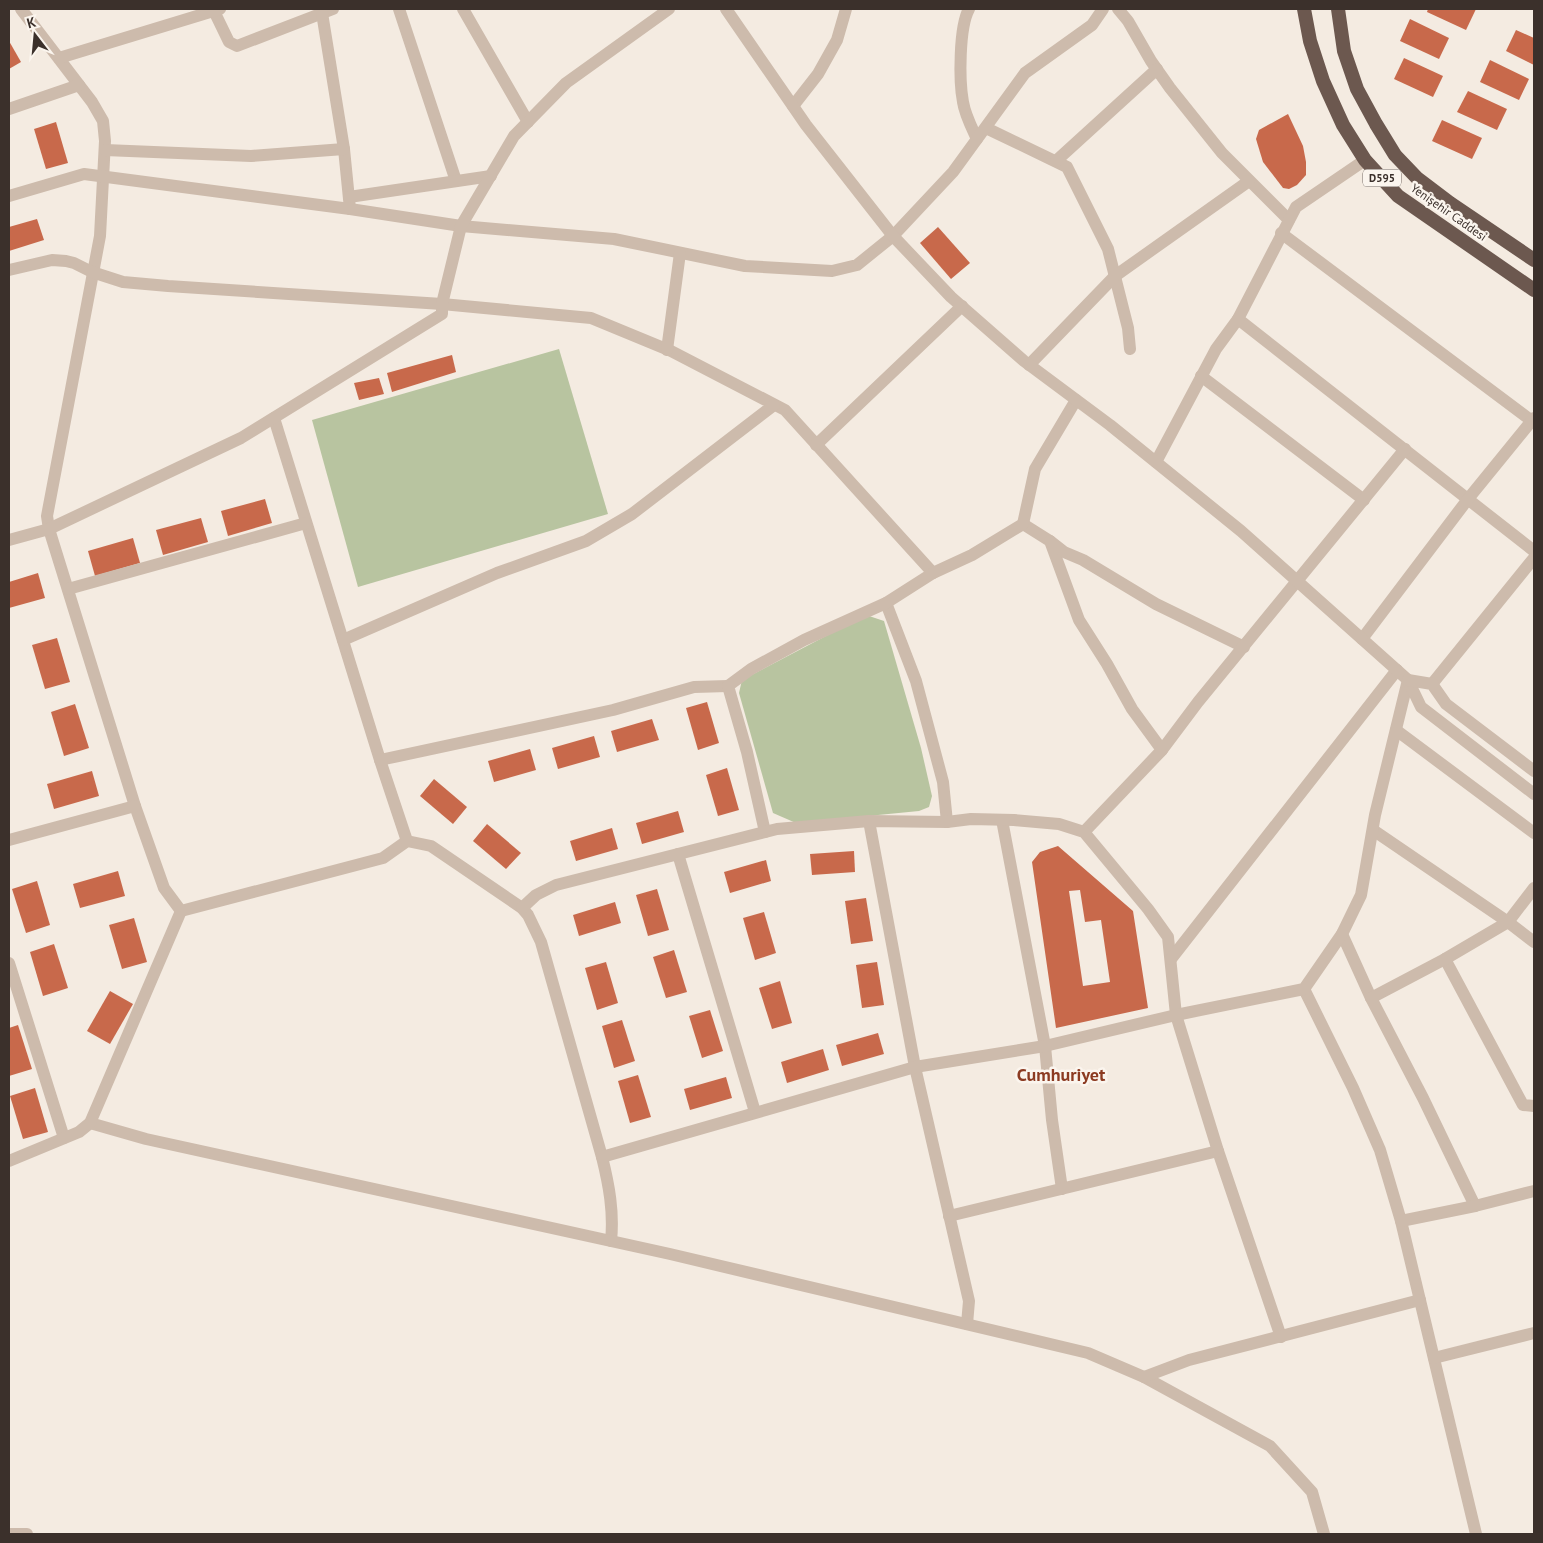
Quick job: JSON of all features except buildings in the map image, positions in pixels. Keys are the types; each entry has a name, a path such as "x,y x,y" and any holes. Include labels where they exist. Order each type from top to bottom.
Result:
{"highway":[{"name":"Yenişehir Caddesi","path":"1304,9 1310,41 1323,81 1343,125 1365,160 1398,196 1534,290"},
{"name":"Yenişehir Caddesi","path":"1338,9 1344,50 1357,89 1395,155 1417,178 1534,260"}],"street":[{"path":"21,9 79,85 103,121 105,150 100,236 47,516 49,529 135,806 164,888 181,911"},
{"path":"59,58 215,9 229,42 237,46 328,11 349,203"},
{"path":"399,9 456,181"},
{"path":"463,9 528,122"},
{"path":"9,540 49,529 241,438 442,314 442,304 461,226 514,136 566,83 669,9"},
{"path":"726,9 792,106 893,236 962,306 1029,364 1156,462 1241,531 1408,680 1421,707 1534,794"},
{"path":"792,106 818,74 837,40 846,9"},
{"path":"9,196 84,174 349,203 461,226 614,239 745,266 832,271 856,264 893,236 953,172 1025,73 1092,26 1103,9"},
{"path":"1118,9 1128,21 1170,88 1222,153 1289,220"},
{"path":"966,11 961,54 963,103 977,139"},
{"path":"1056,161 1157,69"},
{"path":"9,108 79,85"},
{"path":"986,128 1067,167 1108,249 1128,328 1130,349"},
{"path":"105,150 251,156 344,149"},
{"path":"1156,462 1216,349 1238,319 1296,207 1365,160"},
{"path":"349,203 490,176"},
{"path":"1029,364 1115,276 1249,181"},
{"path":"1281,234 1533,419 1468,499 1362,639"},
{"path":"667,350 680,253"},
{"path":"9,270 52,260 74,263 92,272 123,282 442,304 592,318 667,350 785,410 933,573"},
{"path":"816,445 962,306"},
{"path":"1238,319 1534,551"},
{"path":"1201,376 1364,500"},
{"path":"380,760 613,710 694,687 728,686 750,669 804,640 886,603 933,573 972,554 1023,524 1035,470 1076,400"},
{"path":"342,640 497,573 586,541 632,514 774,405"},
{"path":"274,418 342,640 407,842"},
{"path":"1084,832 1162,750 1198,702 1405,450"},
{"path":"68,589 306,523"},
{"path":"1023,524 1064,552 1083,560 1156,604 1244,646"},
{"path":"1050,541 1079,620 1107,664 1132,709 1162,750"},
{"path":"1432,684 1534,558"},
{"path":"886,603 916,681 943,782 947,822"},
{"path":"1171,959 1397,670"},
{"path":"1408,680 1432,684 1446,704 1534,771"},
{"path":"602,1157 915,1067 1044,1046 1176,1015 1304,989 1342,934 1361,895 1373,830 1408,680"},
{"path":"728,686 747,752 765,832"},
{"path":"1396,730 1534,833"},
{"path":"9,840 135,806"},
{"path":"522,908 536,895 556,885 765,832 869,822 947,822 971,819 1059,824 1084,832 1148,909 1168,937 1176,1015 1218,1151 1280,1337"},
{"path":"1002,820 1044,1046 1062,1189"},
{"path":"869,822 915,1067 969,1301 967,1324"},
{"path":"1373,830 1508,922 1534,942"},
{"path":"181,911 383,858 407,842 430,846 522,908 528,915 541,942 602,1157 610,1188 613,1221 611,1241"},
{"path":"678,854 755,1112"},
{"path":"1372,998 1445,959 1508,922 1534,888"},
{"path":"9,1161 79,1132 90,1123 181,911"},
{"path":"1342,934 1372,998 1424,1098 1474,1206"},
{"path":"1445,959 1523,1105 1534,1106"},
{"path":"9,963 64,1138"},
{"path":"1304,989 1353,1088 1380,1150 1401,1221 1476,1534"},
{"path":"90,1123 146,1139 611,1241 1088,1353 1144,1377 1270,1446 1312,1492 1324,1534"},
{"path":"949,1216 1218,1151"},
{"path":"1401,1221 1534,1191"},
{"path":"1144,1377 1189,1360 1420,1300"},
{"path":"1434,1358 1534,1334"},
{"path":"9,1534 27,1534"}],"green space":[{"path":"559,349 608,514 358,587 312,420"},
{"path":"866,615 884,621 921,748 932,796 929,807 919,811 796,823 773,813 739,693 742,680"}],"district":[{"name":"Cumhuriyet","path":"1061,1074"}]}
